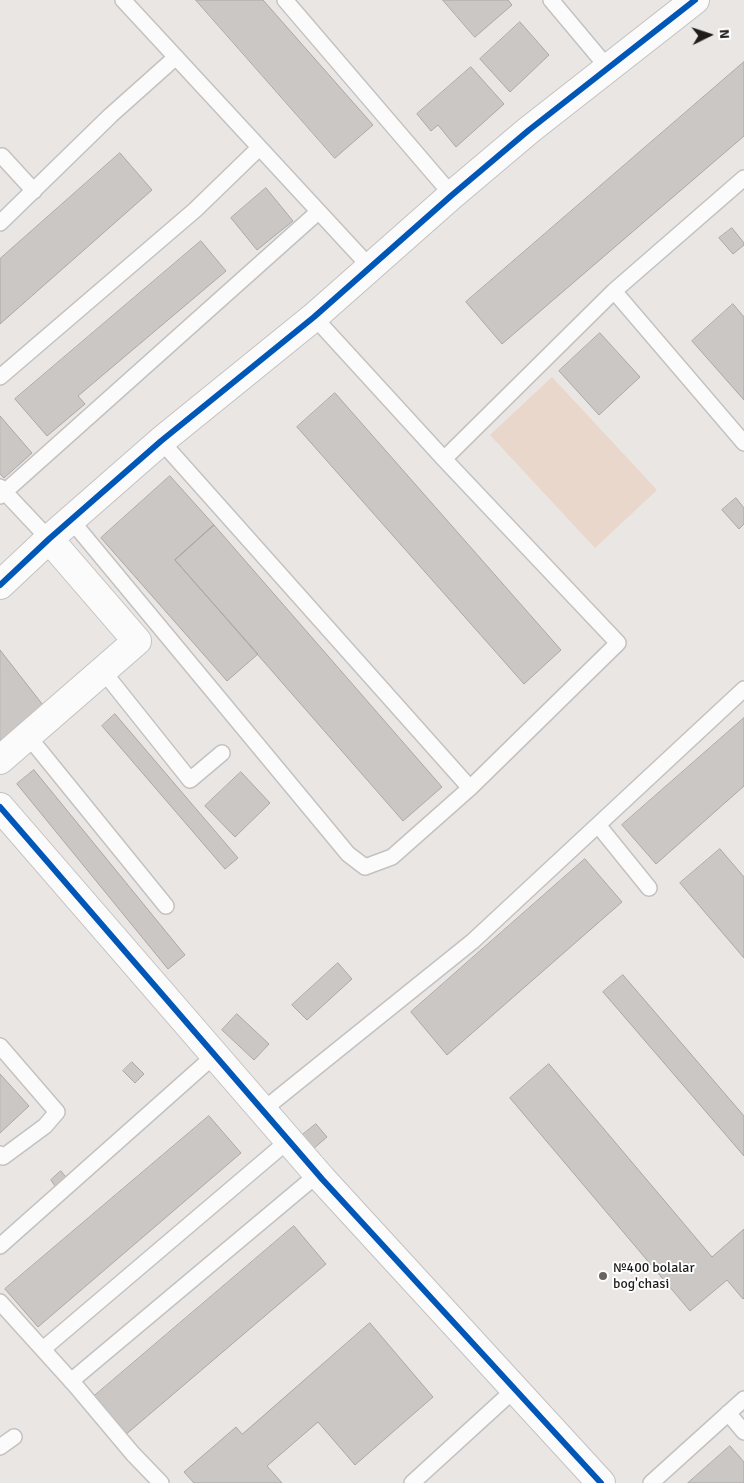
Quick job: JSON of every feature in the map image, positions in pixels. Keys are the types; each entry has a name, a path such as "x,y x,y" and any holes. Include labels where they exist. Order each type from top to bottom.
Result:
{"street":[{"path":"0,584 48,539 161,441 314,317 529,130 695,0"},
{"path":"0,760 148,634 48,539"},
{"path":"0,807 318,1174 601,1483"}],"lane":[{"path":"123,0 370,267"},
{"path":"285,0 452,195"},
{"path":"551,0 608,68"},
{"path":"0,223 111,115 176,57"},
{"path":"0,377 195,210 259,148"},
{"path":"1,156 34,190"},
{"path":"444,459 614,292 744,178"},
{"path":"48,539 2,492 318,212"},
{"path":"614,292 744,443"},
{"path":"70,520 148,634 348,854 365,867 392,856 470,788 618,643 444,459 314,317"},
{"path":"161,441 470,788"},
{"path":"103,671 190,780 222,753"},
{"path":"263,1110 472,941 744,690"},
{"path":"28,736 166,906"},
{"path":"598,824 649,888"},
{"path":"0,1046 57,1112 45,1126 1,1157"},
{"path":"0,1246 215,1055"},
{"path":"43,1349 289,1140"},
{"path":"71,1381 318,1174"},
{"path":"0,1302 133,1454 161,1483"},
{"path":"412,1483 515,1390"},
{"path":"651,1483 744,1399"},
{"path":"728,1413 744,1432"},
{"path":"0,1447 14,1437"}],"shaded area":[{"path":"552,377 657,490 595,548 490,435"}],"building":[{"path":"196,0 263,0 373,125 335,158"},
{"path":"443,0 508,0 512,5 475,37"},
{"path":"520,22 549,55 510,92 480,59"},
{"path":"744,62 744,136 502,344 466,302"},
{"path":"471,67 504,104 456,147 438,125 431,131 417,114"},
{"path":"120,153 152,190 0,324 0,259"},
{"path":"266,188 293,221 257,250 231,218"},
{"path":"732,228 744,243 733,254 719,238"},
{"path":"201,241 226,271 78,396 85,404 47,436 15,399"},
{"path":"733,304 744,317 744,400 692,341"},
{"path":"600,333 640,377 599,415 559,371"},
{"path":"335,393 561,650 524,684 297,427"},
{"path":"0,416 32,453 4,478 0,474"},
{"path":"170,476 214,525 175,560 258,654 227,681 101,538"},
{"path":"736,498 744,508 744,524 739,529 722,510"},
{"path":"214,525 442,787 403,821 175,560"},
{"path":"0,650 46,709 0,745"},
{"path":"115,714 238,858 225,869 102,726"},
{"path":"744,718 744,786 656,864 622,825"},
{"path":"34,770 185,955 168,969 17,784"},
{"path":"241,772 270,803 235,837 205,806"},
{"path":"720,849 744,877 744,958 680,883"},
{"path":"585,859 622,902 447,1055 411,1012"},
{"path":"338,963 352,979 307,1020 292,1005"},
{"path":"623,975 744,1116 744,1156 603,992"},
{"path":"237,1014 269,1044 254,1060 222,1030"},
{"path":"132,1062 144,1074 135,1083 123,1071"},
{"path":"549,1064 712,1257 744,1229 743,1299 727,1280 690,1311 510,1098"},
{"path":"0,1074 29,1106 0,1133"},
{"path":"209,1116 241,1153 38,1327 5,1289"},
{"path":"316,1124 327,1137 313,1149 301,1136"},
{"path":"61,1171 68,1180 57,1189 51,1180"},
{"path":"294,1226 326,1264 124,1436 92,1398"},
{"path":"370,1323 433,1397 355,1465 318,1422 267,1466 282,1483 194,1483 184,1472 236,1427 242,1434"},
{"path":"730,1446 744,1462 744,1483 688,1483"}],"cycle path":[{"path":"0,585 49,539 161,441 314,317 529,130 695,0"},
{"path":"0,807 322,1179 601,1483"}],"place":[{"name":"№400 bolalar bog'chasi","path":"603,1276"}]}
